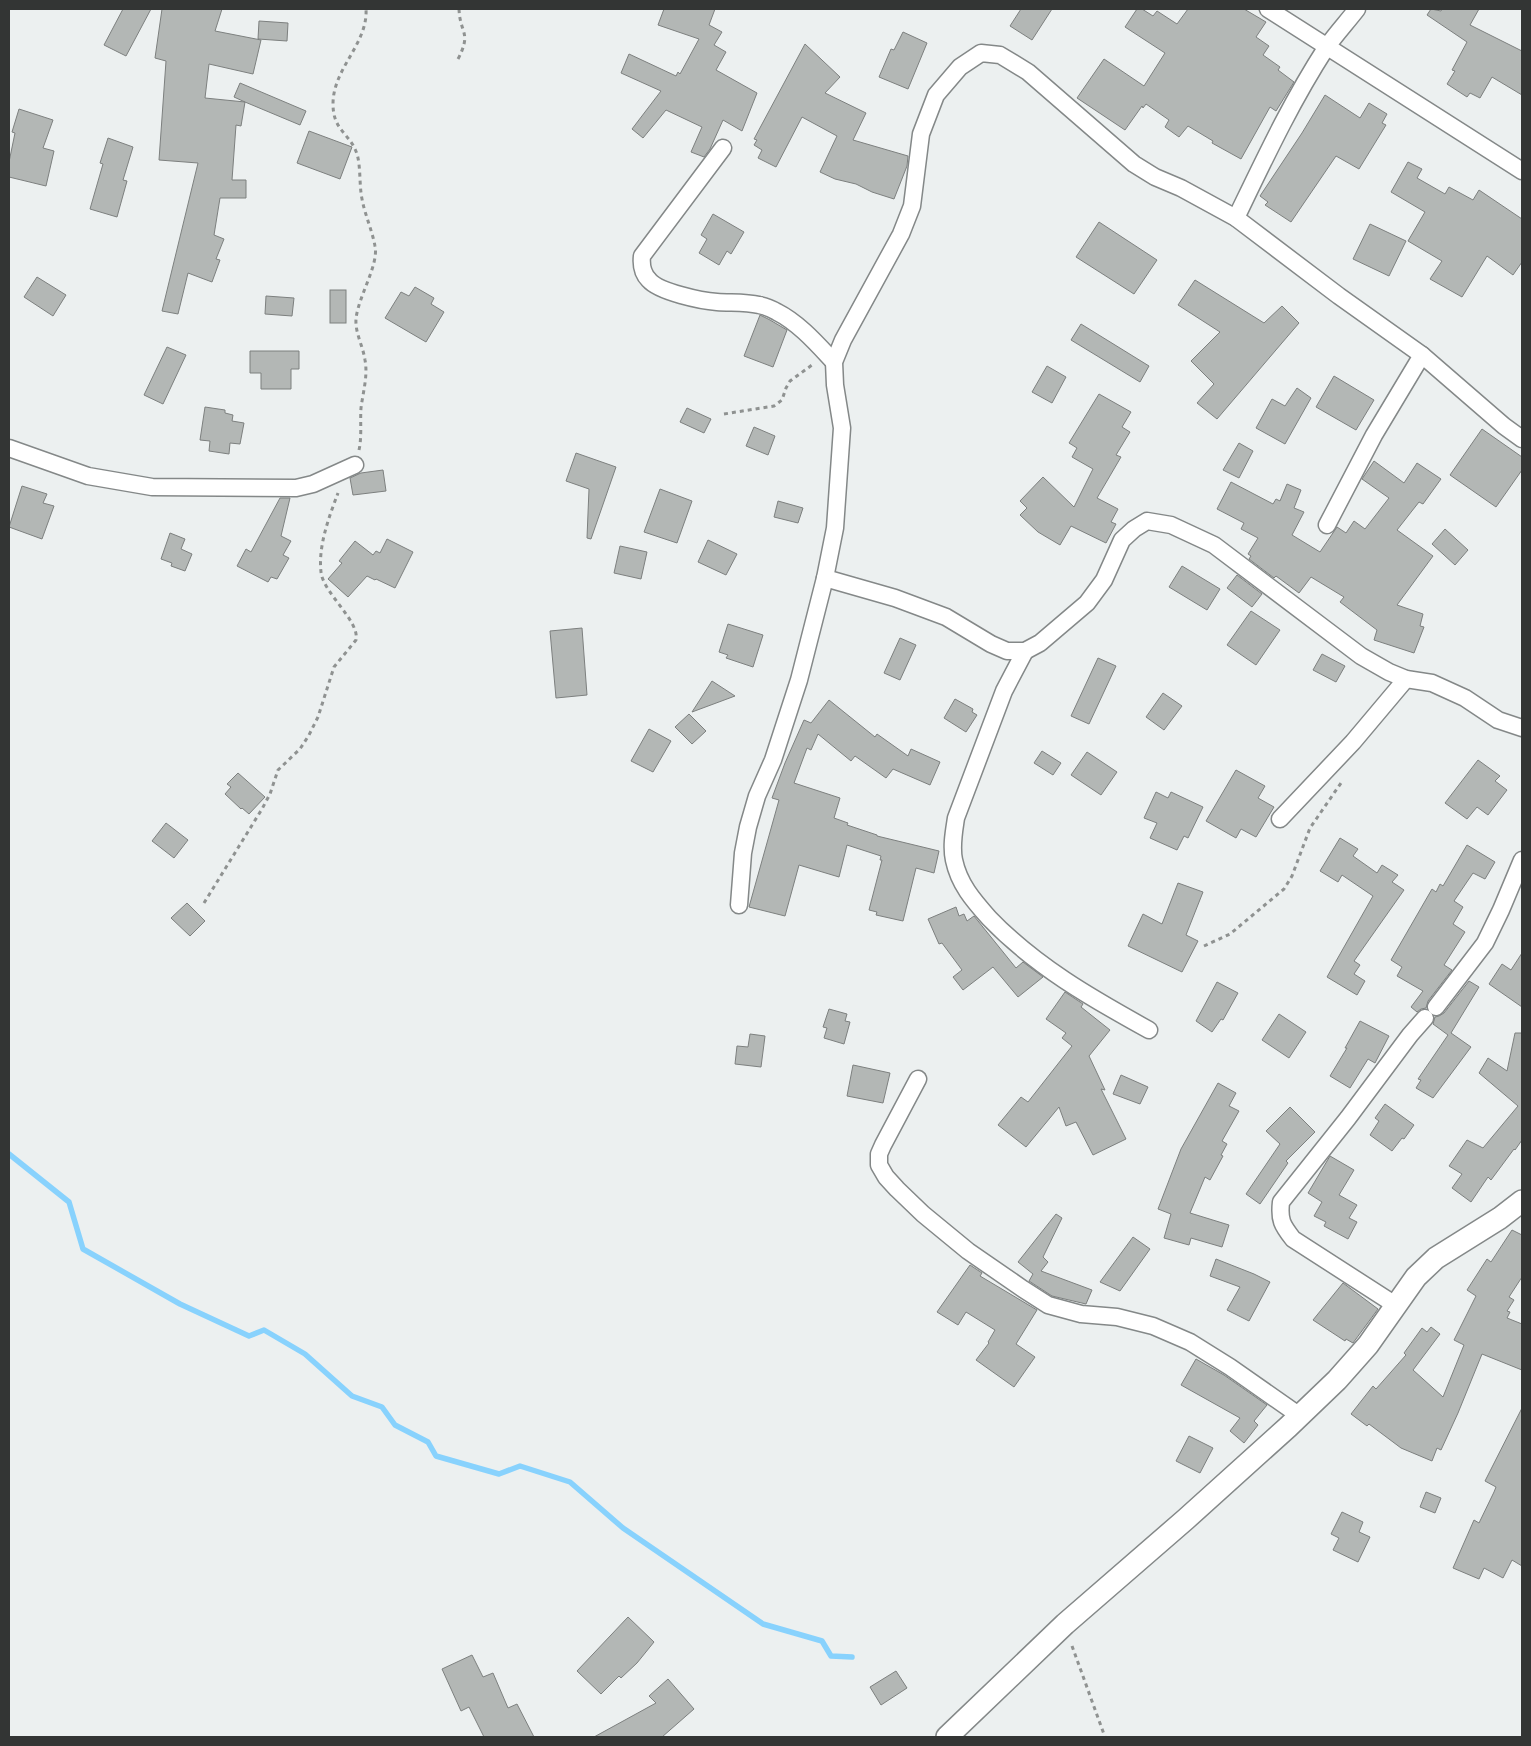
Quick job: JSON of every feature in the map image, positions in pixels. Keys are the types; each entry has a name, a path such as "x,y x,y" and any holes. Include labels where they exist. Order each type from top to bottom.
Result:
{"street":[{"path":"1268,9 1522,171"},
{"path":"1236,218 1276,135 1327,47 1357,9"},
{"path":"831,359 901,234 912,206 921,134 936,95 960,67 981,53 1000,55 1028,72 1134,164 1155,177 1181,188 1236,218 1338,296 1422,355 1504,426 1522,439"},
{"path":"723,148 642,256 641,265 644,274 650,282 658,287 690,298 759,305 777,311 792,322 831,359 842,428 835,528 825,578 790,709 773,760 757,796 748,827 743,852 739,905"},
{"path":"1327,525 1374,434 1422,355"},
{"path":"9,448 88,476 152,487 296,488 314,484 355,465"},
{"path":"825,578 895,598 946,617 991,644 1008,651 1025,651 1040,643 1088,603 1104,580 1122,540 1134,529 1147,521 1171,525 1214,545 1361,656 1388,672 1406,679 1432,683 1464,698 1498,720 1522,728"},
{"path":"1025,651 1004,691 956,818 953,836 953,858 960,879 970,897 1004,934 1035,961 1074,987 1149,1030"},
{"path":"1280,819 1353,742 1406,679"},
{"path":"1396,1306 1293,1240 1285,1230 1280,1217 1281,1202 1348,1118 1410,1035 1430,1013 1485,943 1522,860"},
{"path":"918,1079 883,1145 879,1154 879,1165 886,1177 923,1214 968,1251 1048,1305 1081,1314 1117,1317 1153,1326 1190,1342 1300,1416"},
{"path":"947,1737 1065,1624 1186,1519 1300,1416 1368,1345 1416,1277 1436,1258 1500,1218 1522,1201"}],"path":[{"path":"204,903 262,810 278,770 300,749 309,735 318,717 334,667 356,640 357,636 351,622 324,582 321,572 324,538 331,511 344,480 355,465 360,447 361,408 366,373 356,321 362,294 376,254 362,197 360,168 356,153 338,127 334,116 333,101 340,74 365,27 366,9"},
{"path":"458,60 465,46 466,39 459,16 459,9"},
{"path":"724,414 774,406 782,400 790,381 831,359"},
{"path":"1204,946 1230,934 1284,889 1292,876 1310,828 1345,777"},
{"path":"1065,1624 1105,1737"}],"building":[{"path":"123,9 151,9 126,56 104,45"},
{"path":"162,9 222,9 215,31 261,40 253,74 209,64 205,98 245,102 241,126 236,125 232,180 246,180 246,198 220,198 214,235 224,239 216,259 220,260 212,282 188,273 178,314 162,311 198,163 159,160 166,61 155,58"},
{"path":"664,9 715,9 709,25 722,32 714,45 726,52 716,70 757,93 742,131 723,120 710,149 704,157 691,152 702,127 666,110 643,138 632,129 661,91 621,73 629,54 676,76 678,72 680,74 699,39 658,25"},
{"path":"1021,9 1052,9 1032,40 1010,26"},
{"path":"1137,9 1142,9 1153,16 1157,11 1177,24 1188,9 1244,9 1266,22 1256,37 1269,46 1263,55 1280,67 1278,70 1294,82 1276,111 1270,107 1241,159 1212,143 1213,141 1188,126 1179,137 1165,127 1169,120 1146,104 1143,108 1142,106 1125,130 1077,98 1104,59 1144,86 1165,53 1125,27"},
{"path":"1431,9 1441,11 1442,9 1479,9 1470,25 1522,51 1522,95 1492,77 1480,98 1470,93 1467,97 1447,84 1455,71 1452,70 1467,42 1427,15"},
{"path":"259,21 288,23 287,41 258,39"},
{"path":"903,32 927,43 908,89 879,77 891,49 894,50"},
{"path":"805,44 840,77 825,93 866,113 853,140 908,156 907,166 894,199 820,172 837,136 802,117 776,167 758,158 762,150 754,145 757,140 754,139"},
{"path":"240,83 306,111 300,125 234,97"},
{"path":"1325,95 1360,118 1369,103 1387,114 1382,123 1386,125 1359,169 1336,156 1291,222 1265,205 1268,202 1260,196"},
{"path":"19,109 53,120 43,148 54,151 46,186 9,177 9,162 15,133 12,132"},
{"path":"309,131 352,147 340,179 297,163"},
{"path":"108,138 133,147 123,180 127,181 117,217 90,209 103,164 100,163"},
{"path":"1408,162 1422,169 1417,178 1445,194 1449,187 1473,200 1479,190 1522,219 1522,262 1513,275 1487,256 1462,297 1430,279 1442,261 1408,241 1425,212 1391,192"},
{"path":"713,214 744,232 731,254 727,251 719,265 699,253 707,239 701,235"},
{"path":"1099,222 1157,260 1134,294 1076,257"},
{"path":"1370,224 1406,241 1389,276 1353,259"},
{"path":"37,277 66,295 53,316 24,297"},
{"path":"1195,280 1264,323 1282,306 1299,323 1217,419 1197,403 1214,384 1191,361 1220,332 1178,305"},
{"path":"415,287 434,298 431,304 444,312 426,342 385,318 401,292 409,296"},
{"path":"330,290 346,290 346,323 330,323"},
{"path":"266,296 294,298 292,316 265,314"},
{"path":"760,315 787,330 773,367 744,356"},
{"path":"1081,324 1149,366 1140,382 1071,340"},
{"path":"167,347 186,355 163,404 144,395"},
{"path":"250,351 299,351 299,369 291,369 291,389 261,389 261,373 250,373"},
{"path":"1047,366 1066,377 1052,403 1032,392"},
{"path":"1334,376 1374,400 1356,430 1316,407"},
{"path":"1297,388 1311,398 1285,444 1256,428 1272,399 1285,406"},
{"path":"1099,394 1131,412 1122,427 1130,432 1116,455 1121,457 1097,498 1118,509 1111,522 1116,524 1106,543 1071,526 1060,545 1038,532 1020,515 1027,508 1020,501 1043,477 1074,507 1093,469 1072,457 1077,448 1069,443"},
{"path":"205,407 225,410 225,413 233,415 232,421 244,423 240,444 230,443 229,454 209,451 210,441 200,440"},
{"path":"687,408 711,419 704,433 680,422"},
{"path":"754,427 775,436 768,455 746,446"},
{"path":"1482,429 1522,457 1522,470 1496,507 1450,475"},
{"path":"1239,443 1253,451 1239,478 1223,470"},
{"path":"576,453 616,467 591,539 587,538 589,489 566,481"},
{"path":"1374,461 1404,483 1417,463 1441,479 1423,504 1419,502 1397,530 1433,556 1397,605 1423,614 1420,626 1424,627 1414,653 1374,640 1377,630 1340,602 1344,597 1311,577 1299,593 1276,576 1274,578 1249,559 1251,556 1248,554 1258,538 1241,529 1244,523 1217,509 1231,482 1273,504 1276,499 1280,501 1287,484 1301,490 1294,508 1304,512 1292,535 1320,552 1337,527 1346,533 1354,521 1365,529 1389,498 1362,479"},
{"path":"383,470 386,491 353,495 350,478 361,473"},
{"path":"22,486 47,494 43,503 54,506 42,539 9,527"},
{"path":"660,489 692,501 677,543 644,532"},
{"path":"280,498 290,498 281,536 291,541 283,555 289,558 277,579 271,577 268,582 237,566 246,549 251,552"},
{"path":"778,501 803,508 798,523 774,517"},
{"path":"1445,529 1468,550 1455,565 1432,544"},
{"path":"170,533 185,539 181,549 192,554 185,571 171,566 172,563 161,559"},
{"path":"387,539 413,552 395,588 367,576 348,597 328,579 342,563 339,561 355,541 373,555 376,551 380,553"},
{"path":"708,540 737,554 726,575 698,562"},
{"path":"620,546 647,552 641,579 614,573"},
{"path":"1182,566 1220,589 1207,610 1169,587"},
{"path":"1237,575 1262,594 1252,607 1227,588"},
{"path":"1251,611 1280,630 1256,665 1227,645"},
{"path":"728,624 763,635 753,667 726,658 728,655 719,652"},
{"path":"582,628 587,695 556,698 550,631"},
{"path":"900,638 916,645 900,680 884,673"},
{"path":"1322,654 1345,666 1336,682 1313,670"},
{"path":"1098,658 1116,666 1089,724 1071,716"},
{"path":"712,681 735,696 692,712"},
{"path":"1163,693 1182,706 1164,730 1146,717"},
{"path":"955,699 973,709 972,712 977,715 966,732 944,718"},
{"path":"829,700 875,737 877,734 908,756 911,749 940,762 930,785 893,769 886,778 855,756 851,761 818,734 811,750 807,748 794,783 840,798 834,818 848,823 847,825 877,836 939,851 934,873 916,868 903,921 876,915 877,912 869,910 882,860 880,860 881,856 847,845 839,877 799,865 785,916 749,907 779,800 772,798 785,763 804,720 811,723"},
{"path":"689,714 706,731 692,744 675,727"},
{"path":"649,729 671,741 653,772 631,761"},
{"path":"1042,751 1061,763 1053,775 1034,763"},
{"path":"1087,752 1117,772 1101,795 1071,775"},
{"path":"1478,760 1500,776 1495,781 1507,790 1488,815 1477,807 1467,819 1445,803"},
{"path":"1236,770 1265,786 1258,798 1274,807 1256,837 1241,829 1236,838 1206,821"},
{"path":"238,773 265,797 249,814 225,794 231,787 227,784"},
{"path":"1156,792 1168,798 1171,792 1203,807 1188,838 1184,836 1177,850 1150,838 1157,823 1144,818"},
{"path":"166,823 188,840 174,858 152,841"},
{"path":"1340,838 1358,849 1353,856 1377,873 1382,865 1398,875 1392,882 1404,890 1354,961 1360,965 1354,974 1365,981 1357,995 1327,977 1373,896 1342,875 1338,882 1320,871"},
{"path":"1467,845 1495,862 1485,879 1473,873 1454,901 1463,907 1453,924 1465,932 1444,965 1452,970 1428,1001 1426,1008 1417,1012 1411,1007 1423,991 1397,976 1402,967 1391,960 1432,889 1436,892 1440,884 1443,886"},
{"path":"1178,883 1203,892 1186,935 1198,941 1182,972 1128,946 1143,914 1162,924"},
{"path":"187,903 205,921 190,936 171,918"},
{"path":"956,907 959,916 964,914 967,921 974,916 1016,968 1023,962 1043,977 1018,997 993,967 963,990 953,977 962,970 942,943 939,944 928,919"},
{"path":"1522,953 1522,1007 1489,984 1502,964 1511,970"},
{"path":"1469,981 1479,987 1451,1033 1471,1047 1433,1098 1416,1088 1421,1080 1418,1079 1448,1035 1433,1024 1435,1017 1444,1013"},
{"path":"1217,982 1238,993 1223,1020 1221,1019 1212,1032 1196,1021"},
{"path":"1065,992 1083,1004 1081,1007 1110,1030 1089,1056 1105,1090 1101,1089 1126,1139 1093,1155 1076,1122 1066,1126 1059,1107 1026,1147 998,1125 1021,1097 1028,1102 1072,1046 1062,1038 1066,1033 1046,1019"},
{"path":"829,1009 847,1014 845,1021 850,1022 844,1044 824,1038 827,1028 823,1027"},
{"path":"1279,1014 1306,1032 1289,1058 1262,1040"},
{"path":"1360,1021 1389,1036 1375,1063 1368,1059 1350,1088 1330,1076 1347,1048 1345,1048"},
{"path":"1515,1033 1522,1033 1522,1140 1491,1180 1488,1177 1471,1202 1452,1188 1462,1174 1449,1166 1467,1140 1483,1148 1518,1106 1479,1073 1488,1058 1507,1071"},
{"path":"750,1034 765,1036 761,1067 735,1064 737,1046 748,1047"},
{"path":"853,1065 890,1073 883,1103 847,1096"},
{"path":"1121,1075 1148,1087 1140,1104 1113,1094"},
{"path":"1218,1083 1236,1093 1229,1106 1239,1111 1222,1141 1227,1144 1221,1155 1223,1156 1210,1180 1205,1177 1190,1213 1229,1225 1222,1247 1191,1238 1189,1245 1164,1238 1171,1214 1158,1209 1181,1149"},
{"path":"1385,1104 1414,1125 1392,1151 1370,1135 1379,1121 1375,1118"},
{"path":"1290,1107 1315,1132 1286,1161 1288,1163 1260,1204 1246,1194 1280,1144 1266,1131"},
{"path":"1330,1156 1354,1170 1339,1195 1357,1205 1349,1218 1357,1222 1348,1239 1324,1226 1326,1222 1314,1216 1322,1202 1308,1193"},
{"path":"1056,1214 1062,1218 1043,1257 1048,1262 1041,1271 1092,1290 1086,1304 1052,1296 1029,1281 1033,1274 1018,1262"},
{"path":"1512,1230 1522,1235 1522,1277 1509,1297 1514,1300 1507,1311 1510,1312 1507,1318 1522,1324 1522,1370 1482,1354 1441,1450 1437,1448 1432,1461 1401,1448 1369,1424 1367,1426 1351,1414 1373,1386 1376,1389 1406,1355 1404,1353 1422,1328 1427,1332 1431,1327 1440,1334 1413,1370 1443,1397 1464,1345 1454,1340 1476,1296 1467,1290 1487,1259 1491,1262"},
{"path":"1133,1237 1150,1249 1120,1291 1100,1282"},
{"path":"1216,1259 1270,1282 1249,1321 1227,1310 1240,1287 1210,1276"},
{"path":"970,1265 982,1273 980,1276 1037,1310 1016,1344 1035,1357 1014,1387 976,1360 989,1343 995,1330 966,1312 958,1325 937,1312"},
{"path":"1343,1283 1378,1309 1353,1343 1346,1339 1345,1341 1313,1320"},
{"path":"1196,1359 1224,1375 1267,1405 1254,1421 1258,1425 1244,1443 1230,1431 1240,1418 1181,1385"},
{"path":"1522,1408 1522,1566 1512,1560 1503,1578 1484,1568 1479,1579 1453,1568 1474,1520 1479,1523 1494,1492 1496,1487 1485,1481"},
{"path":"1189,1436 1213,1448 1200,1473 1176,1461"},
{"path":"1426,1492 1441,1498 1435,1513 1420,1507"},
{"path":"1342,1512 1363,1522 1359,1532 1370,1537 1358,1562 1333,1550 1339,1538 1331,1534"},
{"path":"628,1617 654,1642 637,1663 621,1678 619,1676 601,1694 577,1671"},
{"path":"472,1655 483,1677 493,1673 508,1708 517,1704 534,1737 484,1737 469,1707 461,1711 442,1669"},
{"path":"896,1671 907,1688 881,1705 870,1687"},
{"path":"668,1679 694,1709 662,1737 594,1737 656,1703 649,1696"}],"waterway":[{"path":"9,1154 69,1202 83,1249 180,1304 249,1336 264,1330 305,1354 352,1396 382,1407 395,1425 428,1442 436,1456 499,1474 520,1466 570,1482 623,1528 763,1624 822,1641 831,1656 852,1657"}]}
